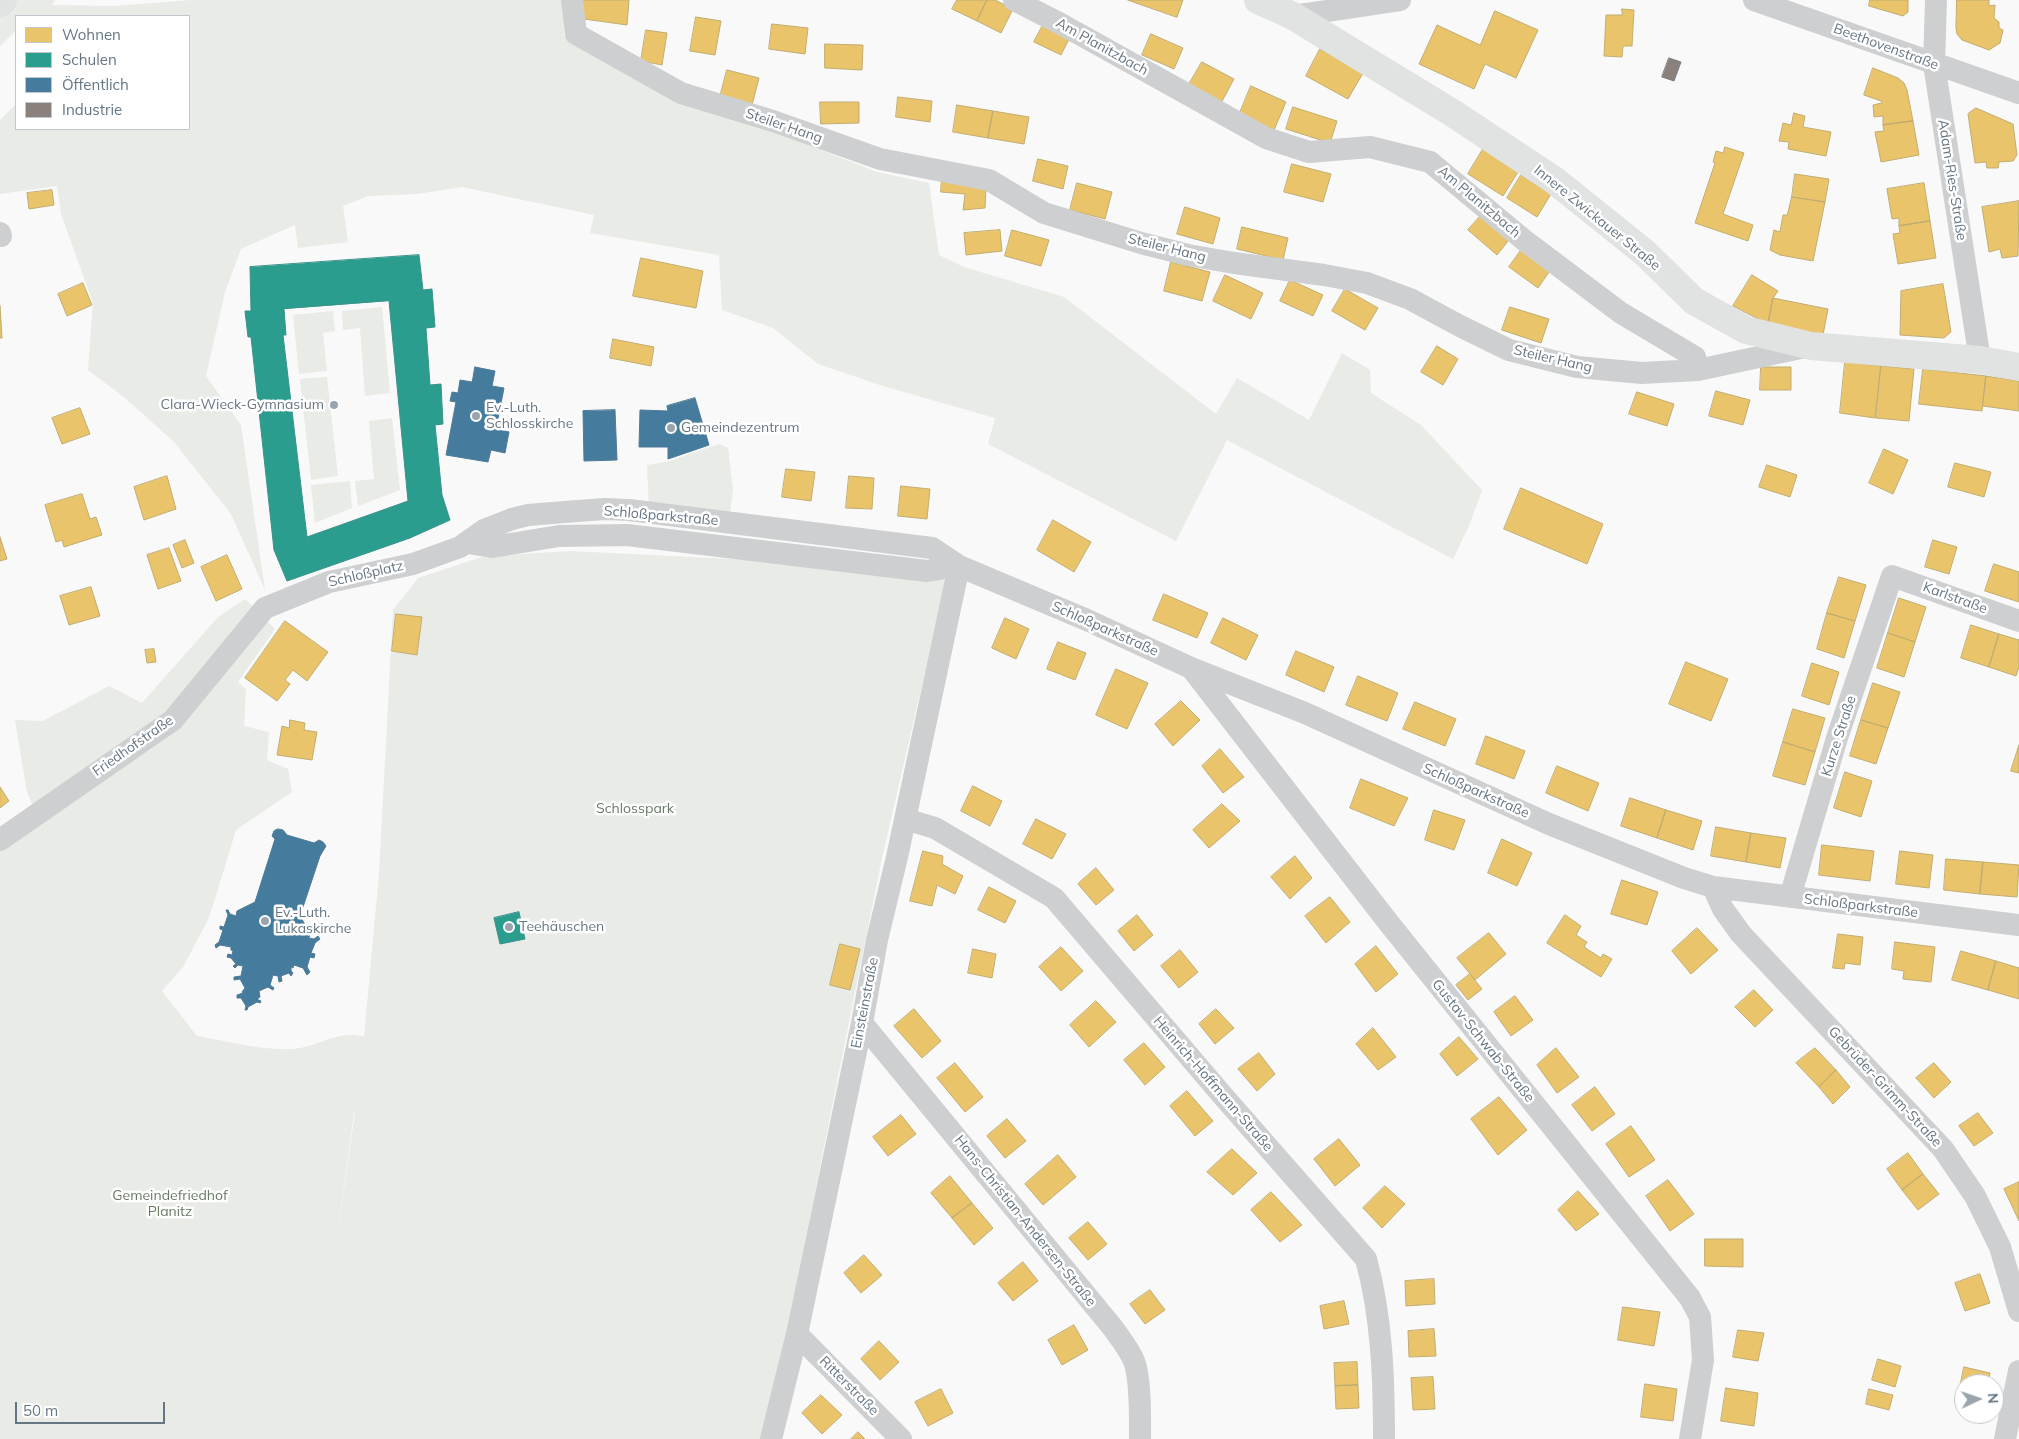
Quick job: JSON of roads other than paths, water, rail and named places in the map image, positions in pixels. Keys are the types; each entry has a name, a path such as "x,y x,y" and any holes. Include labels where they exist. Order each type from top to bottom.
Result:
{"main road":[{"path":"0,3 3,0"},
{"name":"Innere Zwickauer Straße","path":"1258,0 1293,16 1451,112 1554,180 1645,253 1694,301 1746,330 1811,346 1980,360 2019,367"}],"street":[{"name":"Steiler Hang","path":"572,0 576,34 681,93 774,121 880,159 989,180 1044,214 1141,243 1188,255 1367,283 1410,298 1460,326 1509,350 1577,367 1642,373 1698,370 1811,346"},
{"name":"Am Planitzbach","path":"1014,0 1061,24 1266,138 1309,152 1370,146 1430,162 1524,240 1621,313 1695,357 1698,370"},
{"path":"1293,16 1400,0"},
{"name":"Beethovenstraße","path":"1754,0 2019,93"},
{"name":"Adam-Ries-Straße","path":"1936,0 1934,64 1980,360"},
{"name":"Schloßparkstraße","path":"468,542 484,530 528,515 604,509 785,528 932,548 959,566 1087,620 1191,668 1305,713 1549,824 1684,878 1713,887 1790,897 2018,920"},
{"name":"Schloßplatz","path":"266,608 329,582 414,564 468,542"},
{"name":"Einsteinstraße","path":"771,1439 797,1334 862,1023 877,940 959,566"},
{"name":"Karlstraße","path":"1892,576 2019,621"},
{"name":"Kurze Straße","path":"1790,897 1837,738 1892,576"},
{"name":"Friedhofstraße","path":"0,840 173,720 266,608"},
{"name":"Gustav-Schwab-Straße","path":"1191,668 1394,930 1690,1298 1700,1317 1704,1360 1690,1439"},
{"name":"Heinrich-Hoffmann-Straße","path":"905,818 935,828 1054,898 1222,1096 1366,1259 1374,1287 1384,1377 1384,1439"},
{"name":"Gebrüder-Grimm-Straße","path":"1713,887 1723,909 1741,934 1944,1149 1975,1196 2000,1247 2019,1311"},
{"name":"Hans-Christian-Andersen-Straße","path":"862,1023 1113,1328 1134,1362 1140,1402 1140,1439"},
{"name":"Ritterstraße","path":"797,1334 901,1439"},
{"path":"2005,1439 2019,1371"}],"place":[{"name":"Clara-Wieck-Gymnasium","path":"334,405"},
{"name":"Ev.-Luth. Schlosskirche","path":"476,416"},
{"name":"Gemeindezentrum","path":"671,428"},
{"name":"Ev.-Luth. Lukaskirche","path":"265,921"},
{"name":"Teehäuschen","path":"509,927"}],"park label":[{"name":"Schlosspark","path":"635,809"},
{"name":"Gemeindefriedhof Planitz","path":"170,1204"}]}
